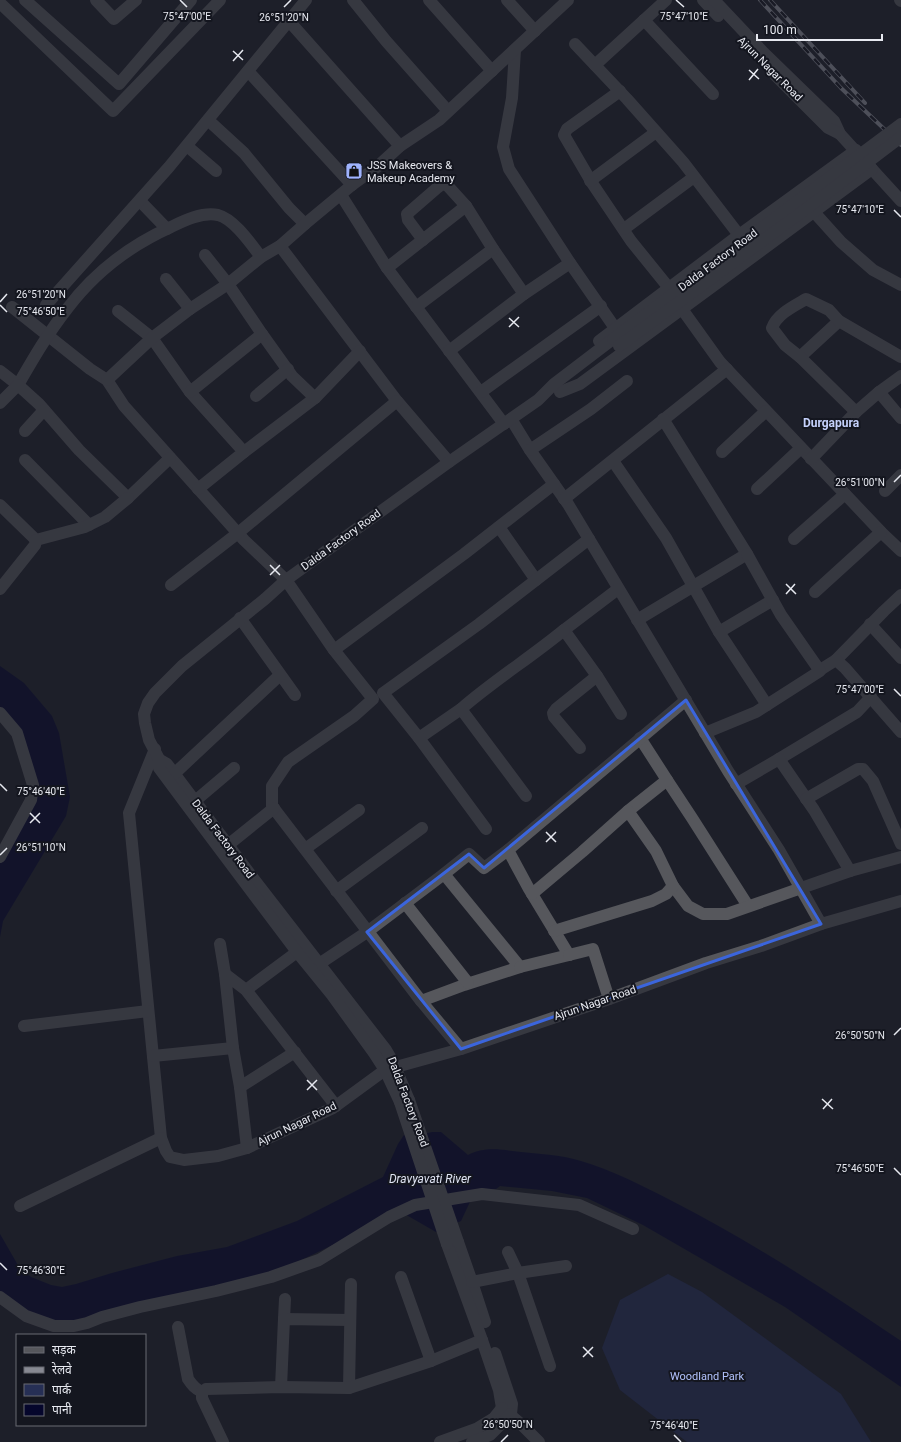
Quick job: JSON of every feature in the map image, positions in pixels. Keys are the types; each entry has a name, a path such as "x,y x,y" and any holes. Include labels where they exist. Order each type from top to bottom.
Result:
{"street":[{"path":"25,0 119,84 192,0"},
{"path":"96,0 114,20 136,0"},
{"path":"0,3 112,111 220,0"},
{"path":"46,305 140,201 187,146 306,0"},
{"path":"353,0 386,41 448,111"},
{"path":"429,0 492,71"},
{"path":"507,0 535,31"},
{"path":"107,380 152,338 190,309 228,284 261,257 280,246 352,185 377,167 400,146 439,120 568,0"},
{"path":"595,65 666,0"},
{"name":"Ajrun Nagar Road","path":"703,0 758,59 828,128 840,134 856,150 901,201"},
{"name":"Ajrun Nagar Road","path":"714,0 764,53 834,121 840,134"},
{"path":"644,20 713,94"},
{"path":"289,22 400,146"},
{"path":"575,44 620,91 683,162 739,235"},
{"path":"515,50 512,98 503,148 508,169 570,263 601,306 616,338"},
{"path":"138,62 150,72"},
{"path":"248,71 352,185"},
{"path":"620,91 567,128 564,135 590,181 669,288"},
{"path":"208,120 244,153 289,208 305,224"},
{"name":"Dalda Factory Road","path":"506,1411 452,1243 404,1101 390,1068 386,1050 167,764 157,754 149,740 144,714 148,703 155,693 182,666 286,580 449,462 557,388 616,338 901,124"},
{"path":"590,181 656,132"},
{"name":"Dalda Factory Road","path":"616,338 810,206 901,137"},
{"path":"187,146 216,171"},
{"path":"557,388 570,364 616,338 669,288 856,150"},
{"path":"557,388 580,384 872,169"},
{"path":"624,229 694,177"},
{"path":"423,240 408,220 407,216 409,212 437,188 444,184 449,186 466,206 524,294"},
{"path":"341,195 387,268 481,392 530,450 564,499 736,784 779,850 822,924"},
{"path":"140,201 167,229"},
{"path":"387,268 466,206"},
{"path":"814,212 840,242 873,270 901,285"},
{"path":"0,403 18,385 48,335 68,308 96,277 123,254 155,234 201,215 218,215 233,223 261,257"},
{"path":"280,246 398,401 449,462"},
{"path":"416,307 493,249"},
{"path":"205,255 228,284 292,376 315,398"},
{"path":"449,351 524,294 570,263"},
{"path":"166,279 190,309"},
{"path":"856,412 800,357 785,345 772,328 777,320 789,309 806,299 829,310 839,321 901,357"},
{"path":"481,392 601,306"},
{"path":"12,307 107,380 124,406 170,458 238,533 286,580 334,650 419,738 486,829"},
{"path":"682,309 720,362 880,532 901,550"},
{"path":"118,311 152,338 190,392 244,452"},
{"path":"800,357 839,321"},
{"path":"190,392 262,334"},
{"path":"198,489 315,398 360,352"},
{"path":"256,396 288,369"},
{"path":"564,499 727,369"},
{"path":"0,371 18,385 44,410 79,450 128,498"},
{"path":"811,459 856,412 879,392 901,376"},
{"path":"530,450 591,409 627,381"},
{"path":"879,392 901,418"},
{"path":"171,584 238,533 398,401"},
{"path":"25,431 44,410"},
{"path":"722,452 766,410"},
{"path":"663,419 747,554 781,615 820,670"},
{"path":"757,489 801,448"},
{"path":"36,540 88,525 105,517 128,498 170,458"},
{"path":"25,460 88,525"},
{"path":"613,461 666,538 719,632 767,705"},
{"path":"885,491 901,475"},
{"path":"334,650 554,484"},
{"path":"794,539 845,494"},
{"path":"0,505 36,540"},
{"path":"499,527 536,580"},
{"path":"815,592 880,532"},
{"path":"0,589 35,544 36,540"},
{"path":"461,1049 367,932 272,806 272,786 288,762 354,716 378,696 479,624 589,540"},
{"path":"637,620 747,554"},
{"path":"419,738 461,709 618,589"},
{"path":"706,733 756,712 836,660 870,624 901,595"},
{"path":"719,632 773,600"},
{"path":"240,618 295,695"},
{"path":"870,624 901,658"},
{"path":"564,630 597,676 621,714"},
{"path":"836,660 845,668 901,732"},
{"path":"174,774 280,674"},
{"path":"580,748 554,717 553,713 597,676"},
{"path":"736,784 857,712 871,697"},
{"path":"319,964 367,932 469,854 484,868 508,850 686,700"},
{"path":"461,709 526,796"},
{"path":"0,713 17,733 33,785 31,800 0,857"},
{"path":"640,738 748,906"},
{"name":"Ajrun Nagar Road","path":"157,754 129,813 161,1138 170,1157 184,1160 218,1156 247,1148 336,1106 390,1068 461,1049 609,1000 706,963 761,946 822,924 901,901"},
{"name":"Dalda Factory Road","path":"157,754 159,768 297,952 390,1068"},
{"path":"780,759 850,871"},
{"path":"195,801 234,768"},
{"path":"806,799 858,769 863,769 873,781 901,844"},
{"path":"532,894 628,811 667,780"},
{"path":"228,845 274,808"},
{"path":"305,849 359,810"},
{"path":"628,811 656,851 673,886 688,906 703,914 727,914 850,871 901,857"},
{"path":"336,890 422,828"},
{"path":"508,850 532,894 569,955"},
{"path":"444,874 520,967"},
{"path":"554,931 652,901 666,894 673,886"},
{"path":"405,903 468,983"},
{"path":"220,944 247,1148"},
{"path":"421,1001 468,983 520,967 593,949 609,1000"},
{"path":"246,990 297,952"},
{"path":"225,974 246,990 336,1106"},
{"path":"24,1026 148,1011"},
{"path":"153,1056 233,1048"},
{"path":"240,1087 295,1052"},
{"path":"20,1206 161,1138"},
{"path":"0,1297 26,1316 54,1326 74,1326 110,1315 216,1291 271,1276 319,1260 389,1217 415,1205 482,1194 579,1205 633,1229"},
{"name":"Dalda Factory Road","path":"452,1243 472,1282 512,1404 506,1411"},
{"path":"508,1252 518,1273 550,1366"},
{"path":"472,1282 566,1266"},
{"path":"401,1278 431,1361"},
{"path":"349,1388 351,1284"},
{"path":"281,1387 285,1299"},
{"path":"284,1319 350,1320"},
{"path":"178,1327 188,1379 192,1385 202,1392"},
{"path":"202,1392 206,1389 281,1387 349,1388 431,1361 482,1340"},
{"path":"202,1392 202,1398 223,1442"},
{"path":"440,1442 476,1429 506,1411"},
{"path":"472,1442 490,1435 506,1411"},
{"path":"506,1411 538,1442"}],"highlighted area":[{"path":"686,700 821,924 461,1049 367,932 469,854 484,868"}],"green space":[{"name":"Woodland Park","path":"668,1274 702,1292 841,1394 871,1442 687,1442 620,1390 602,1348 620,1300"}],"water":[{"path":"0,666 24,683 52,716 59,733 70,797 66,816 3,921 0,937 0,854 31,801 22,741 0,714"},
{"name":"Dravyavati River","path":"432,1132 441,1132 468,1155 481,1150 501,1150 558,1156 581,1161 627,1179 702,1217 789,1268 901,1341 901,1387 785,1307 643,1225 587,1198 552,1191 500,1186 496,1189 476,1189 461,1221 436,1232 396,1209 343,1240 295,1263 252,1279 71,1323 37,1318 0,1297 0,1234 19,1267 31,1277 51,1285 62,1287 76,1284 177,1256 227,1247 297,1221 383,1177 398,1144 404,1135 409,1138"}],"railway":[{"path":"760,0 841,88 901,145"},
{"path":"770,0 865,103"}],"place":[{"name":"JSS Makeovers & Makeup Academy","path":"354,171"}],"district":[{"name":"Durgapura","path":"831,423"}]}
